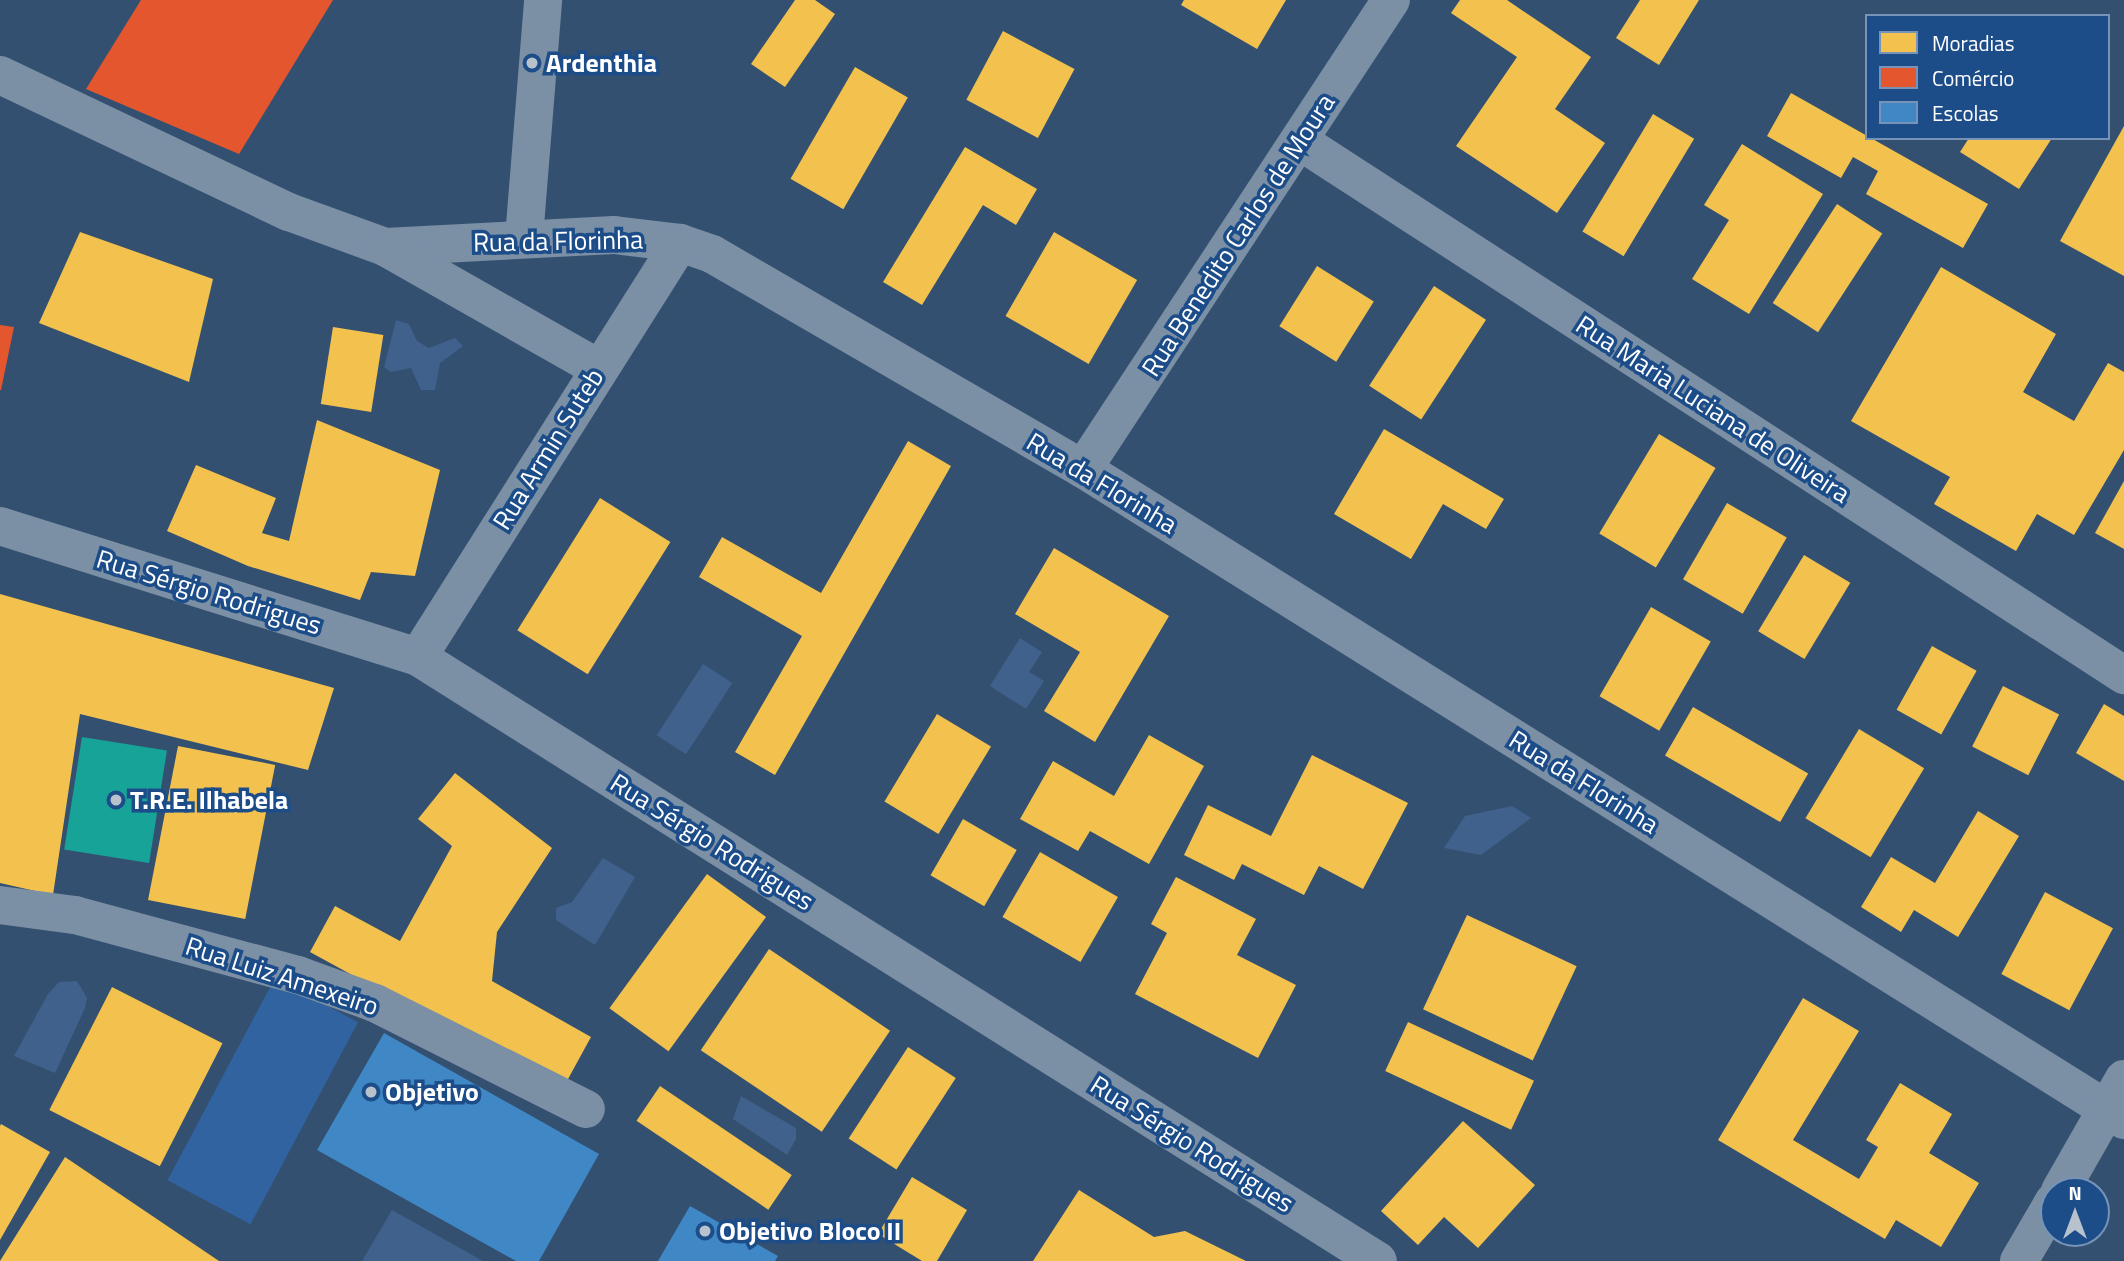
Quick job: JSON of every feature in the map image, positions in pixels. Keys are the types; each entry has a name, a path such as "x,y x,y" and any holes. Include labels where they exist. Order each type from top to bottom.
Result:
{"street":[{"path":"524,238 543,0"},
{"name":"Rua Benedito Carlos de Moura","path":"1083,469 1301,142 1391,0"},
{"name":"Rua da Florinha","path":"0,75 289,212 384,247 614,235 680,243 712,254 1083,469 2118,1103"},
{"name":"Rua Maria Luciana de Oliveira","path":"1301,142 2124,675"},
{"name":"Rua Armin Suteb","path":"418,657 598,368 680,243"},
{"path":"384,247 598,368"},
{"name":"Rua Sérgio Rodrigues","path":"0,526 418,657 1378,1261"},
{"name":"Rua Luiz Amexeiro","path":"0,905 75,915 298,975 375,1003 586,1109"},
{"path":"2069,1177 2118,1103"},
{"path":"2019,1261 2040,1225"}],"shaded area":[{"path":"396,320 409,324 417,341 429,348 455,338 463,346 440,363 435,390 421,390 411,368 391,372 384,367"},
{"path":"1020,638 1042,652 1029,672 1044,681 1026,709 990,686"},
{"path":"703,664 732,683 686,754 657,735"},
{"path":"1512,806 1531,818 1481,855 1444,848 1465,816"},
{"path":"603,858 635,877 595,945 556,920 556,908 572,902"},
{"path":"275,978 358,1022 250,1224 167,1180"},
{"path":"77,981 87,998 85,1008 55,1073 14,1056 48,994 59,982"},
{"path":"741,1096 796,1128 796,1139 787,1155 733,1119"},
{"path":"392,1210 483,1261 362,1261"}],"building: Moradias":[{"path":"795,0 815,0 835,14 785,87 751,64"},
{"path":"1184,0 1286,0 1257,49 1181,5"},
{"path":"1460,0 1507,0 1591,57 1555,109 1605,143 1557,213 1456,146 1517,57 1451,13"},
{"path":"1640,0 1699,0 1659,65 1616,38"},
{"path":"1003,31 1075,69 1038,138 966,100"},
{"path":"855,67 908,98 843,209 790,179"},
{"path":"1791,93 1865,135 1865,140 1874,140 1988,204 1963,248 1866,194 1878,171 1853,157 1841,178 1767,136"},
{"path":"1653,114 1694,139 1624,256 1582,231"},
{"path":"2124,126 2124,276 2060,241"},
{"path":"1968,140 2051,140 2019,189 1960,152"},
{"path":"1742,144 1823,194 1749,314 1692,279 1729,220 1704,205"},
{"path":"965,147 1037,189 1016,225 983,205 922,305 883,282"},
{"path":"1837,204 1882,233 1818,332 1773,303"},
{"path":"80,232 213,279 189,382 39,323"},
{"path":"1054,232 1137,280 1089,364 1006,316"},
{"path":"1317,266 1374,302 1336,362 1279,326"},
{"path":"1941,267 2056,334 2023,392 2074,421 2108,363 2124,372 2124,450 2074,535 2037,514 2016,551 1934,504 1950,477 1851,421"},
{"path":"1434,286 1486,320 1421,420 1369,386"},
{"path":"333,327 383,335 371,412 321,404"},
{"path":"317,420 440,470 415,576 371,572 360,600 248,566 167,531 196,465 276,498 262,533 289,541"},
{"path":"1384,429 1504,499 1486,529 1443,504 1411,559 1334,514"},
{"path":"1659,434 1716,468 1656,567 1599,533"},
{"path":"908,441 951,466 775,775 735,752 802,636 699,577 722,537 821,593"},
{"path":"2124,481 2124,549 2095,533"},
{"path":"600,498 670,542 588,674 517,630"},
{"path":"1727,503 1787,538 1743,614 1683,579"},
{"path":"1054,548 1169,616 1095,742 1044,711 1080,652 1015,614"},
{"path":"1804,555 1850,583 1804,659 1758,631"},
{"path":"0,594 334,688 308,770 80,714 53,895 0,883"},
{"path":"1651,607 1711,641 1659,731 1600,696"},
{"path":"1932,646 1977,671 1941,735 1897,710"},
{"path":"2003,686 2059,715 2028,775 1972,747"},
{"path":"2104,704 2124,716 2124,781 2076,753"},
{"path":"1693,707 1808,774 1780,822 1665,755"},
{"path":"937,714 991,746 938,834 884,801"},
{"path":"1859,729 1924,768 1871,857 1805,818"},
{"path":"1149,735 1204,766 1149,864 1090,831 1078,851 1020,819 1053,761 1114,796"},
{"path":"178,746 275,765 245,919 148,900"},
{"path":"1312,755 1408,803 1363,889 1319,866 1304,895 1242,864 1234,880 1184,855 1208,805 1271,836"},
{"path":"455,773 552,848 497,932 492,981 591,1037 562,1090 310,952 335,906 400,941 452,846 418,819"},
{"path":"1978,811 2019,836 1958,937 1914,910 1901,932 1861,907 1891,857 1935,883"},
{"path":"963,819 1017,850 984,906 930,875"},
{"path":"1040,852 1118,897 1080,962 1002,917"},
{"path":"707,874 766,917 668,1051 609,1008"},
{"path":"1176,877 1256,919 1237,955 1296,985 1258,1058 1135,994 1167,933 1151,924"},
{"path":"2045,892 2113,928 2069,1010 2001,974"},
{"path":"1467,915 1577,966 1533,1060 1423,1009"},
{"path":"769,949 890,1031 822,1132 701,1050"},
{"path":"112,987 222,1043 160,1166 49,1110"},
{"path":"1803,998 1859,1031 1793,1140 1859,1179 1878,1147 1866,1140 1900,1083 1952,1114 1929,1153 1979,1183 1941,1247 1896,1220 1885,1239 1718,1140"},
{"path":"1408,1022 1534,1081 1511,1130 1385,1071"},
{"path":"908,1047 956,1078 896,1169 849,1138"},
{"path":"660,1086 792,1175 768,1210 637,1121"},
{"path":"1463,1121 1535,1185 1478,1248 1444,1217 1418,1245 1381,1211"},
{"path":"1,1124 50,1152 0,1240 0,1126"},
{"path":"65,1157 219,1261 0,1261"},
{"path":"912,1177 967,1210 937,1261 922,1261 878,1234"},
{"path":"1079,1190 1154,1237 1185,1231 1246,1261 1033,1261"}],"building: Comércio":[{"path":"141,0 333,0 239,154 86,89"},
{"path":"0,325 14,327 1,390 0,390"}],"building: Escolas":[{"path":"384,1033 599,1154 539,1261 516,1261 317,1150"},
{"name":"Objetivo Bloco II","path":"690,1206 778,1256 775,1261 658,1261"}],"building: Público":[{"name":"T.R.E. Ilhabela","path":"82,737 167,750 149,863 64,850"}],"place":[{"name":"Ardenthia","path":"532,63"},
{"name":"T.R.E. Ilhabela","path":"116,800"},
{"name":"Objetivo","path":"371,1092"},
{"name":"Objetivo Bloco II","path":"705,1231"}]}
